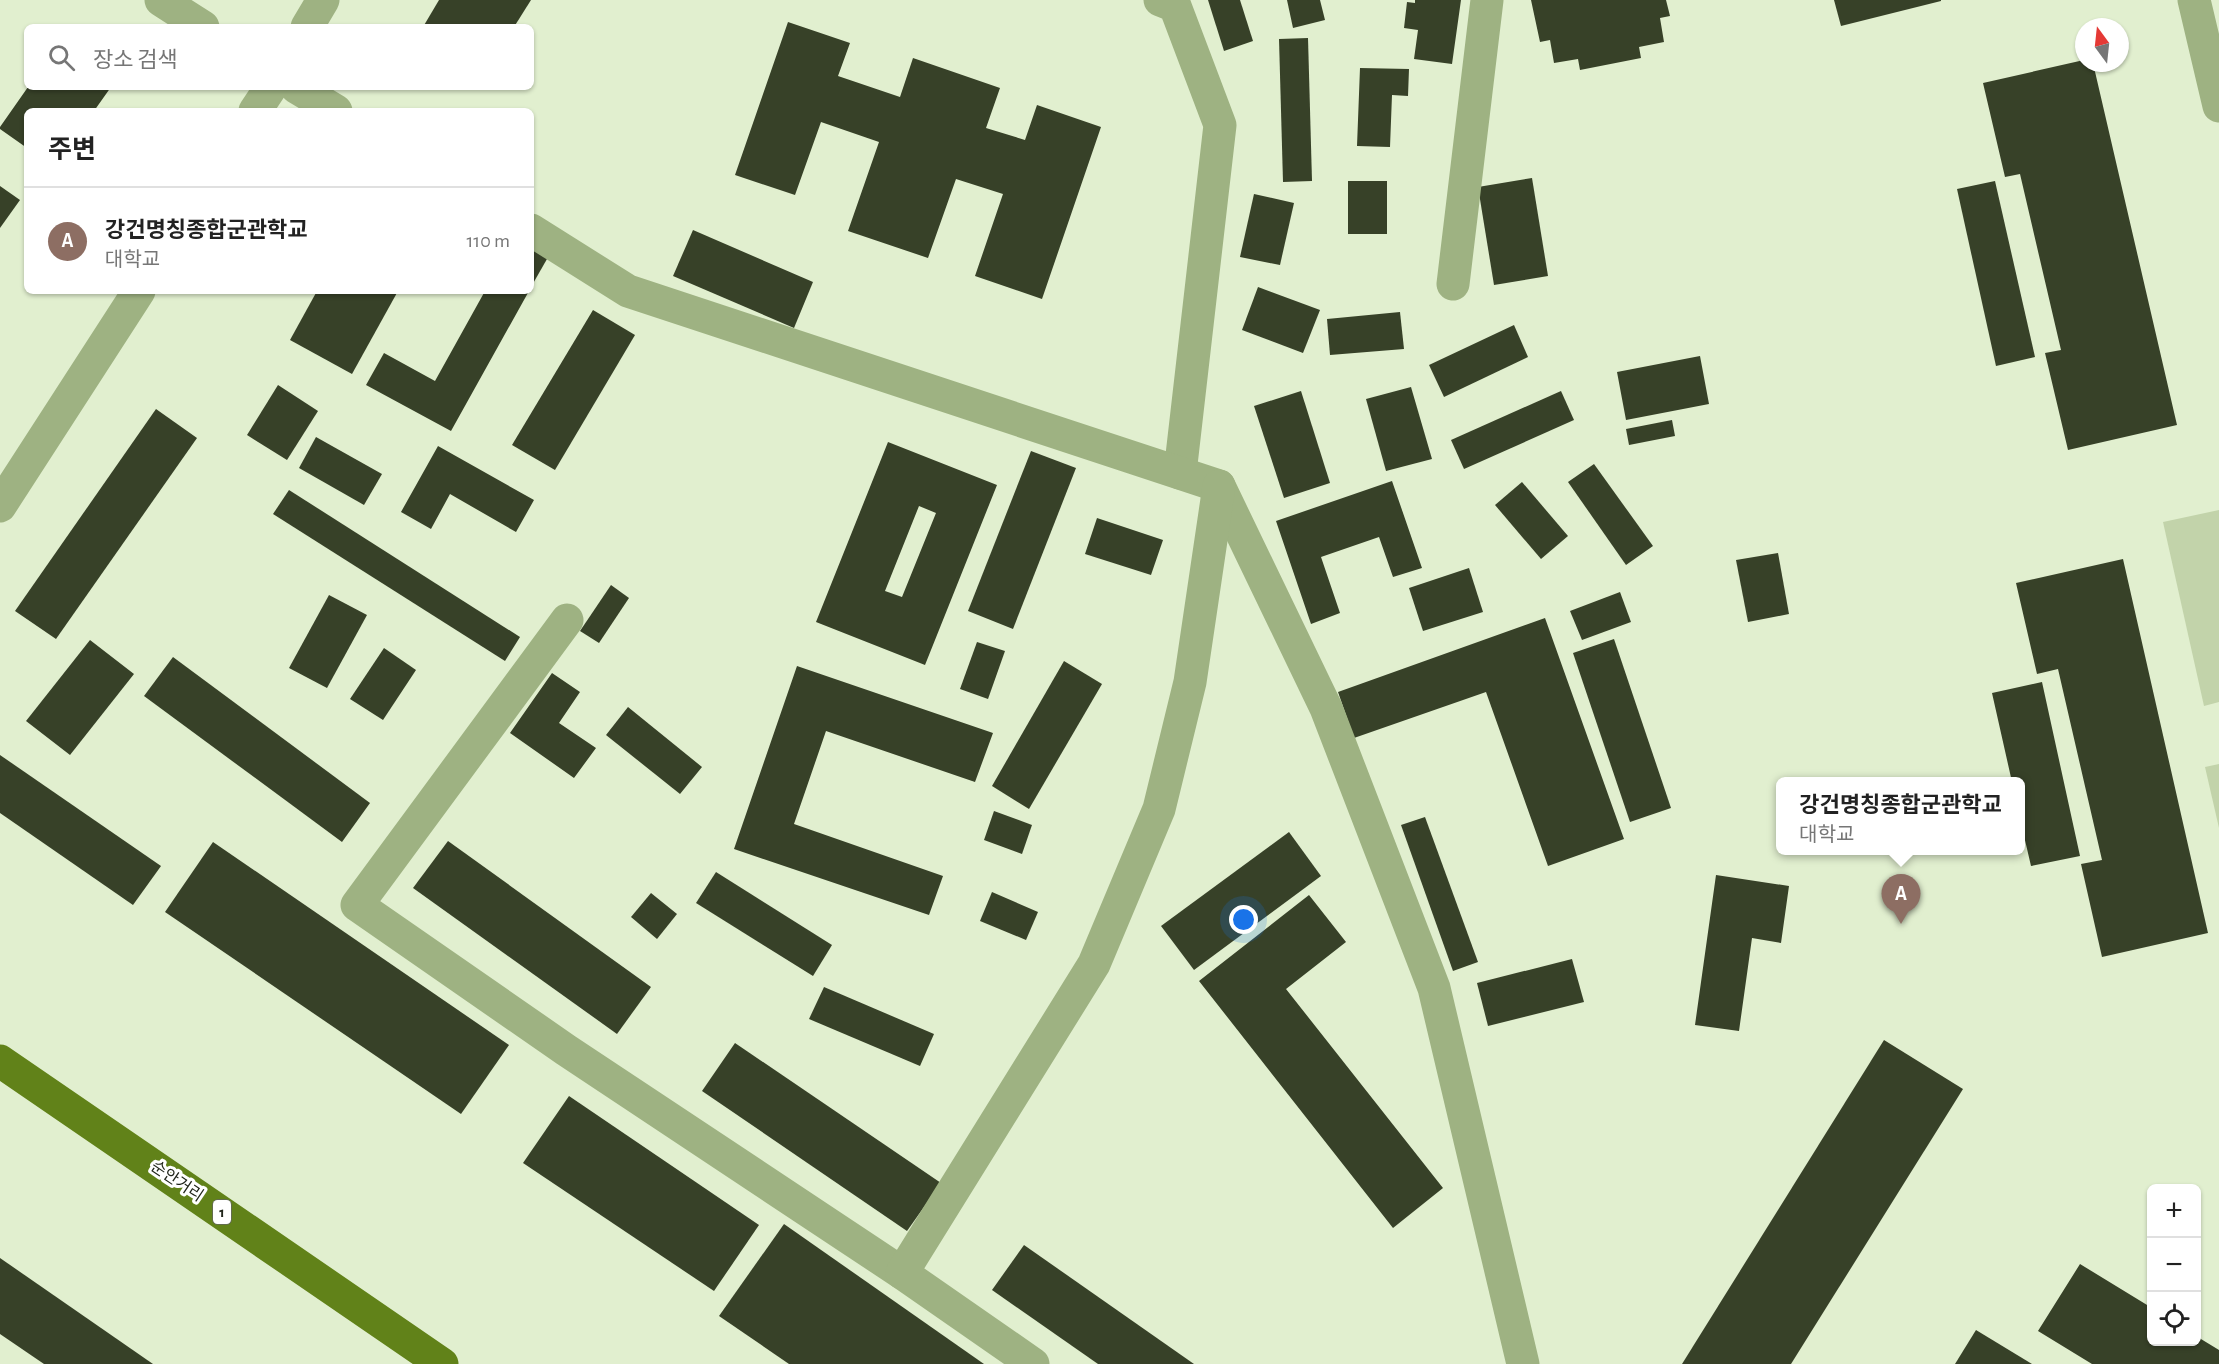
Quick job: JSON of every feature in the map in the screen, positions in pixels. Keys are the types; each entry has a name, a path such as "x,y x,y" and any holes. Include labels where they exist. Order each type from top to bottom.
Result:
{"main road":[{"name":"순안거리","path":"0,1061 442,1364"}],"street":[{"path":"161,0 198,24"},
{"path":"309,24 323,0"},
{"path":"1160,0 1175,6 1220,125 1180,473"},
{"path":"1453,284 1487,0"},
{"path":"2194,0 2219,106"},
{"path":"257,108 269,90"},
{"path":"301,90 331,108"},
{"path":"534,232 628,291 1219,486 1326,708 1434,988 1523,1364"},
{"path":"0,506 137,294"},
{"path":"902,1273 1094,964 1159,809 1190,682 1219,486"},
{"path":"567,620 357,905 566,1050 902,1273 1033,1364"}],"green space":[{"path":"2219,510 2219,702 2204,706 2163,522"},
{"path":"2219,764 2219,828 2205,767"}],"building":[{"path":"439,0 531,0 516,24 425,24"},
{"path":"1208,0 1240,0 1253,41 1224,51"},
{"path":"1287,0 1320,0 1325,20 1293,28"},
{"path":"1415,0 1461,0 1452,64 1414,59 1418,30 1404,28 1407,2 1415,3"},
{"path":"1531,0 1666,0 1670,16 1660,18 1664,42 1639,47 1641,58 1580,70 1578,59 1554,63 1550,40 1540,42"},
{"path":"1834,0 1941,0 1941,1 1841,26"},
{"path":"788,22 850,43 838,76 900,97 913,58 1000,88 986,128 1025,140 1037,105 1101,127 1042,299 975,276 1003,194 956,179 928,258 848,231 879,142 821,122 795,195 735,175"},
{"path":"1308,38 1312,181 1283,182 1279,39"},
{"path":"2075,62 2075,72 2095,72 2177,425 2068,450 2045,353 2061,350 2020,174 2005,177 1983,83"},
{"path":"1360,68 1409,69 1408,96 1392,95 1390,147 1357,146"},
{"path":"26,90 109,90 96,108 24,108 24,146 0,127"},
{"path":"1532,178 1548,276 1494,285 1478,187"},
{"path":"1348,181 1387,181 1387,234 1348,234"},
{"path":"1995,181 2035,357 1996,366 1957,189"},
{"path":"0,186 20,200 0,228"},
{"path":"1254,194 1294,203 1280,265 1240,257"},
{"path":"693,230 813,282 794,328 673,276"},
{"path":"534,243 551,252 534,282"},
{"path":"1258,287 1320,310 1303,353 1242,330"},
{"path":"315,294 396,294 352,374 290,340"},
{"path":"483,294 527,294 451,431 366,385 384,353 435,381"},
{"path":"593,310 635,335 555,470 512,445"},
{"path":"1400,312 1404,349 1330,355 1327,319"},
{"path":"1514,325 1528,357 1444,397 1429,365"},
{"path":"1700,356 1709,404 1626,420 1617,372"},
{"path":"278,385 318,411 287,460 247,435"},
{"path":"1411,387 1432,459 1386,471 1366,399"},
{"path":"1301,391 1330,483 1284,498 1254,406"},
{"path":"1561,391 1574,420 1464,469 1451,440"},
{"path":"156,409 197,438 56,639 15,611"},
{"path":"1672,420 1675,436 1629,445 1626,429"},
{"path":"316,437 382,474 364,505 299,468"},
{"path":"888,442 997,485 925,665 816,622","holes":["919,506 936,513 902,597 885,591"]},
{"path":"438,446 534,500 516,532 450,494 431,529 401,512"},
{"path":"1031,451 1076,468 1013,629 968,611"},
{"path":"1594,464 1653,546 1626,565 1568,482"},
{"path":"1392,481 1422,568 1393,577 1379,537 1321,557 1340,613 1311,624 1276,521"},
{"path":"1522,482 1568,536 1541,559 1495,505"},
{"path":"289,490 520,637 505,661 273,514"},
{"path":"1097,518 1163,540 1151,575 1085,554"},
{"path":"1778,553 1789,614 1748,622 1736,560"},
{"path":"2123,559 2208,933 2102,957 2081,864 2102,860 2058,669 2037,674 2016,583"},
{"path":"1469,568 1483,612 1423,631 1409,588"},
{"path":"611,585 629,598 599,643 580,631"},
{"path":"1620,592 1631,622 1582,640 1570,611"},
{"path":"329,595 367,615 327,688 289,668"},
{"path":"1545,618 1624,839 1548,866 1486,692 1354,738 1338,692"},
{"path":"1614,639 1671,808 1630,822 1573,653"},
{"path":"90,640 134,674 70,755 26,721"},
{"path":"977,642 1005,651 988,699 960,689"},
{"path":"384,648 416,670 383,720 350,699"},
{"path":"173,657 370,803 342,842 144,696"},
{"path":"1064,661 1102,684 1029,809 992,786"},
{"path":"797,666 993,733 975,782 826,731 794,824 943,876 929,915 734,849"},
{"path":"552,673 580,692 559,723 596,748 574,778 510,733"},
{"path":"2042,682 2080,856 2031,866 2025,840 2025,777 2011,777 1992,693"},
{"path":"628,707 702,767 680,794 606,735"},
{"path":"0,755 161,866 133,905 0,813"},
{"path":"994,811 1032,825 1022,854 984,840"},
{"path":"1425,817 1478,962 1453,971 1401,825"},
{"path":"1289,832 1321,876 1194,970 1161,926"},
{"path":"448,841 651,987 617,1034 413,888"},
{"path":"213,842 509,1045 461,1114 165,912"},
{"path":"716,872 832,945 813,976 696,903"},
{"path":"1716,875 1789,886 1781,943 1752,938 1739,1031 1695,1025"},
{"path":"992,892 1038,912 1026,940 980,921"},
{"path":"651,893 677,914 657,939 631,917"},
{"path":"1309,895 1346,942 1286,989 1443,1188 1393,1228 1199,981"},
{"path":"1572,959 1584,1002 1488,1026 1477,983"},
{"path":"824,987 934,1034 920,1066 809,1019"},
{"path":"1884,1040 1963,1089 1791,1364 1682,1364"},
{"path":"735,1043 941,1183 907,1231 702,1091"},
{"path":"569,1096 759,1225 714,1291 523,1163"},
{"path":"784,1224 984,1364 789,1364 719,1316"},
{"path":"1024,1245 1194,1364 1098,1364 992,1290"},
{"path":"0,1258 153,1364 44,1364 0,1334"},
{"path":"2080,1264 2147,1305 2147,1346 2201,1346 2201,1339 2219,1350 2219,1364 2092,1364 2038,1331"},
{"path":"1976,1330 2032,1364 1955,1364"}],"place":[{"name":"강건명칭종합군관학교","path":"1901,924"}]}
